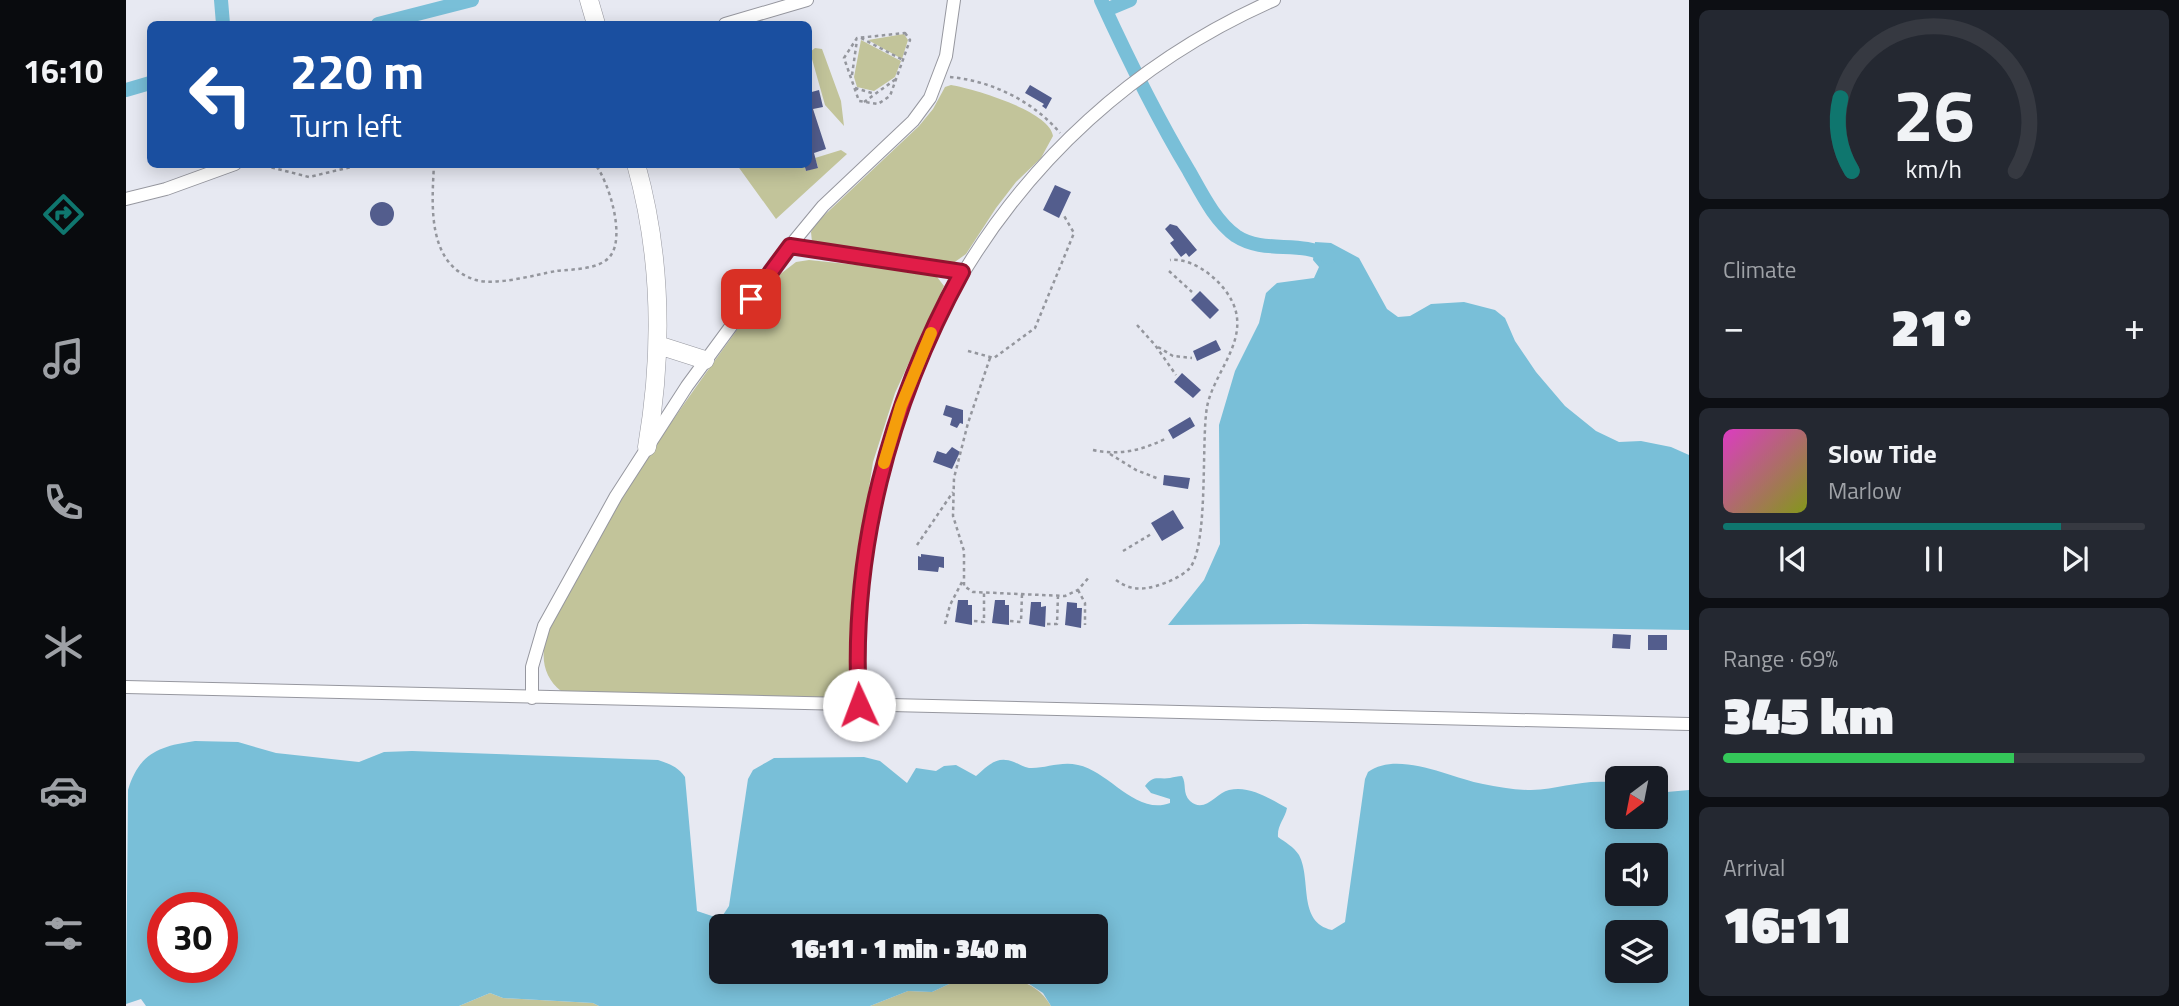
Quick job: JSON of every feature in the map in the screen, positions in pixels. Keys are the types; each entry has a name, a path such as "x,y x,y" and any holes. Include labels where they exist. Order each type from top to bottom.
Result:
{"main road":[{"path":"589,0 595,21"},
{"path":"637,168 654,252 658,320 656,384 647,447"},
{"path":"658,345 705,360"}],"street":[{"path":"735,21 807,0"},
{"path":"533,698 533,667 544,626 583,554 647,447 705,360 822,206 913,121 930,98 940,76 954,0"},
{"path":"859,705 858,640 864,561 878,482 915,368 962,272 999,217 1067,140 1123,91 1193,42 1274,0"},
{"path":"126,199 224,168"},
{"path":"790,246 962,272"},
{"path":"126,687 1689,724"}],"path":[{"path":"905,33 910,40 890,96 878,104 859,101 844,58 859,38 905,33"},
{"path":"859,38 903,60"},
{"path":"851,78 859,38"},
{"path":"940,76 976,82 1011,95 1042,115 1067,140"},
{"path":"864,102 896,79"},
{"path":"855,88 875,94"},
{"path":"274,168 309,177 347,168"},
{"path":"434,168 433,224 437,241 452,264 477,281 500,281 588,266 609,258 617,235 609,190 597,168"},
{"path":"968,351 990,358 1003,353 1033,331 1038,324 1074,233 1063,214"},
{"path":"1116,580 1130,588 1151,587 1172,580 1187,570 1193,562 1202,512 1202,451 1207,406 1237,334 1237,315 1224,289 1184,260 1170,260"},
{"path":"1168,271 1192,292"},
{"path":"1137,325 1176,375"},
{"path":"1155,345 1173,356 1192,358"},
{"path":"946,624 950,605 962,582 964,551 954,523 954,478 968,424 990,358"},
{"path":"1110,454 1138,450 1167,438"},
{"path":"1093,450 1110,454 1159,480"},
{"path":"917,545 953,492"},
{"path":"1123,551 1153,533"},
{"path":"962,582 969,591 1058,595 1078,590 1090,576"},
{"path":"1078,590 1085,603 1085,625"},
{"path":"974,621 984,622 984,593"},
{"path":"1010,621 1021,622 1022,594"},
{"path":"1047,624 1057,624 1058,595"}],"green space":[{"path":"904,34 908,40 902,59 868,40"},
{"path":"861,40 901,61 895,77 874,91 857,87 854,77"},
{"path":"822,49 841,101 844,126 825,105 812,50"},
{"path":"951,85 993,96 1025,110 1049,127 1053,136 1041,158 1016,182 966,254 952,264 941,264 812,242 811,232 815,224 919,126 933,109 945,87"},
{"path":"841,150 847,154 776,219 739,168 805,168 806,171 818,167 815,158"},
{"path":"809,260 934,273 944,286 895,393 873,462 853,592 850,672 841,694 832,699 561,691 549,678 545,667 548,631 596,541 668,427 774,279 796,262"},
{"path":"949,984 1026,984 1039,992 1051,1006 870,1006 908,991 932,992"},
{"path":"490,993 503,998 593,1003 599,1006 459,1006"}],"water":[{"path":"1315,242 1331,243 1359,258 1387,309 1398,317 1410,316 1431,304 1464,302 1495,310 1505,318 1515,341 1536,372 1565,406 1596,431 1619,442 1641,441 1671,447 1689,455 1689,630 1306,624 1168,625 1204,580 1220,544 1219,425 1235,371 1259,323 1266,293 1277,283 1314,278 1319,267 1313,260"},
{"path":"195,741 238,742 276,753 359,762 384,752 412,751 658,760 673,766 685,777 697,911 709,915 709,984 949,984 932,992 908,991 870,1006 599,1006 593,1003 503,998 490,993 459,1006 146,1006 141,999 126,1004 128,790 138,767 152,754 171,746"},
{"path":"864,757 880,761 907,783 916,768 936,771 944,766 956,765 976,776 997,761 1008,760 1029,768 1059,764 1078,765 1101,775 1134,798 1158,805 1170,803 1170,799 1151,793 1145,786 1156,778 1182,776 1188,798 1201,805 1229,790 1245,789 1287,808 1278,837 1299,855 1303,865 1307,899 1314,918 1321,926 1332,930 1345,922 1365,779 1368,772 1380,766 1409,765 1483,784 1531,790 1605,782 1605,830 1668,830 1668,792 1689,790 1689,1006 1051,1006 1043,993 1029,984 1108,984 1108,914 724,914 729,906 748,779 753,770 774,758"}],"building":[{"path":"1030,85 1052,98 1046,109 1042,106 1044,104 1025,93"},
{"path":"819,90 823,107 813,109 826,149 814,153 818,168 806,171 805,168 812,168 812,92"},
{"path":"1055,185 1071,192 1059,218 1043,210"},
{"path":"377,202 387,202 394,209 394,219 387,226 377,226 370,219 370,209"},
{"path":"1170,224 1177,226 1197,250 1189,257 1186,253 1181,257 1170,243 1174,240 1165,229"},
{"path":"1200,291 1219,310 1210,319 1191,300"},
{"path":"1216,340 1221,350 1197,361 1193,351"},
{"path":"1182,373 1201,390 1193,398 1174,382"},
{"path":"946,405 963,410 963,424 960,423 957,428 950,425 952,418 943,415"},
{"path":"1190,417 1195,426 1173,439 1168,430"},
{"path":"952,447 960,452 952,469 933,462 937,451 946,454"},
{"path":"1164,475 1190,478 1188,489 1163,485"},
{"path":"1173,510 1184,528 1162,541 1151,523"},
{"path":"921,554 944,557 944,568 939,567 938,572 918,570 918,556 921,557"},
{"path":"958,600 968,600 968,605 972,605 972,625 955,622"},
{"path":"995,600 1005,600 1005,605 1009,605 1009,625 992,623"},
{"path":"1031,602 1041,602 1041,607 1046,606 1045,627 1029,624"},
{"path":"1067,602 1077,603 1077,608 1082,608 1081,628 1065,625"},
{"path":"1613,634 1631,635 1630,649 1612,648"},
{"path":"1648,635 1667,635 1667,650 1648,650"}],"waterway":[{"path":"221,0 223,21"},
{"path":"390,21 472,0"},
{"path":"1101,0 1165,129 1204,198 1228,230 1247,242 1307,249 1329,257"},
{"path":"1106,10 1130,0"},
{"path":"126,90 147,84"}],"slow traffic":[{"path":"884,463 901,406 931,333"}],"route":[{"path":"751,299 790,246 962,272 915,368 878,482 862,581 858,640 859,705"}]}
